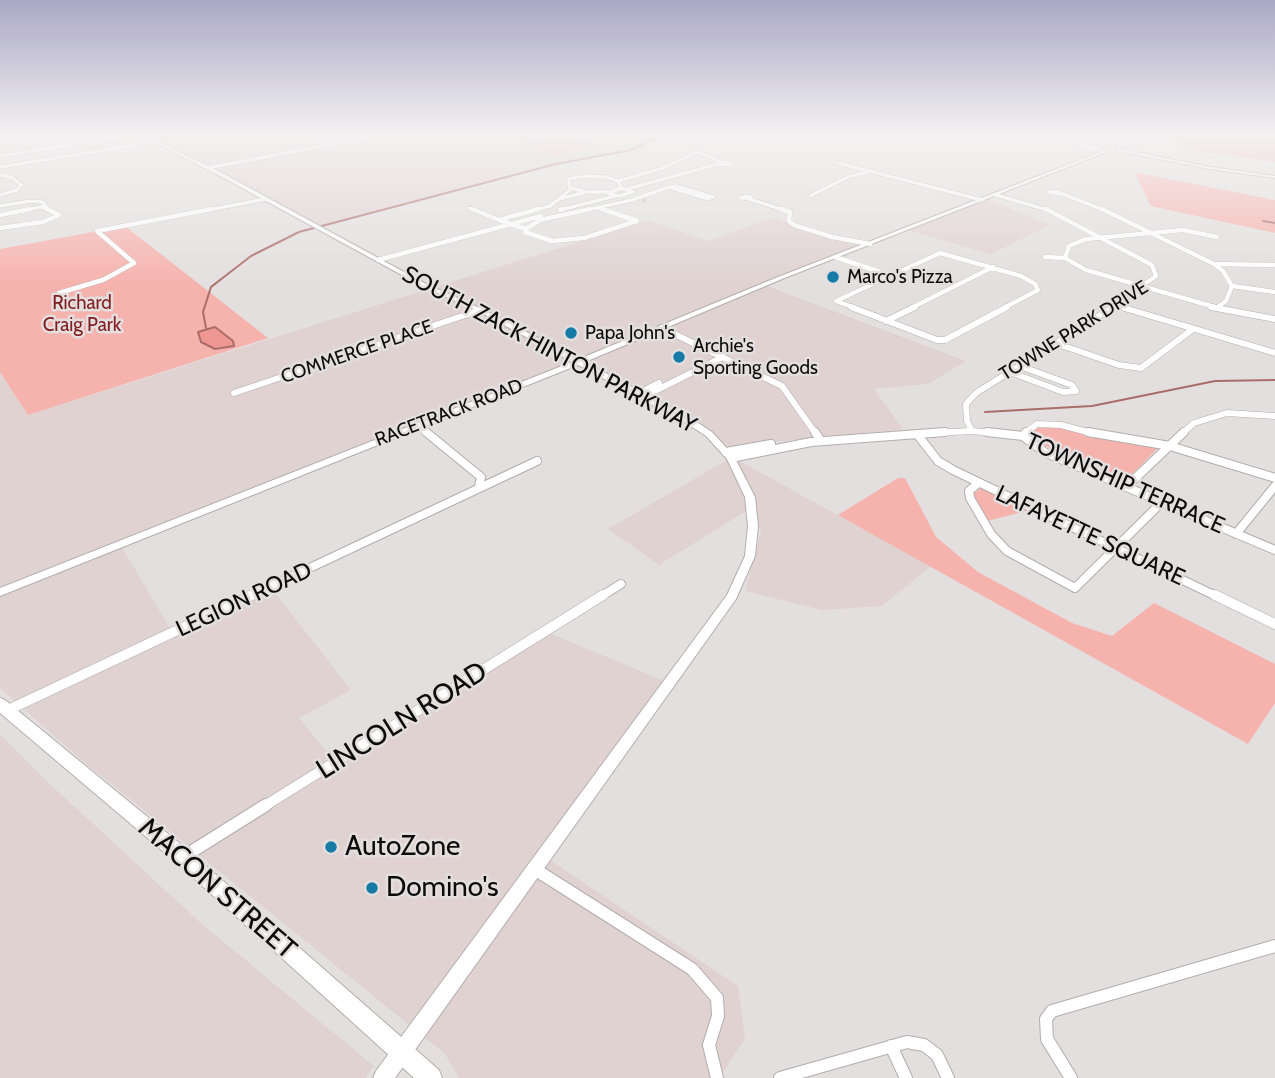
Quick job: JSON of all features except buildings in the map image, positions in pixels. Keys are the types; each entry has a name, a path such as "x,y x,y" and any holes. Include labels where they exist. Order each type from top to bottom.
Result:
{"main road":[{"name":"SOUTH ZACK HINTON PARKWAY","path":"240,185 378,260 655,399 709,434 728,455 750,497 753,526 750,556 732,596 383,1078"},
{"name":"RACETRACK ROAD","path":"0,592 1020,185"},
{"path":"551,348 582,353 611,349"},
{"path":"551,348 563,360 552,372"},
{"path":"597,354 595,364 616,381"},
{"name":"MACON STREET","path":"4,707 183,858 431,1078"}],"street":[{"path":"0,195 17,190 21,185"},
{"path":"569,185 586,192"},
{"path":"598,192 618,185"},
{"path":"507,224 608,193 620,185"},
{"path":"624,185 636,196"},
{"path":"469,208 526,229 540,220 598,208 664,185"},
{"path":"810,196 831,185"},
{"path":"925,185 982,200"},
{"path":"378,260 615,196 650,194 669,187 682,186 713,197 708,199 669,187"},
{"path":"499,220 550,206 572,188"},
{"path":"559,199 586,192 615,196"},
{"path":"1060,194 1100,208 1214,264 1223,271 1232,286"},
{"name":"TOWNE PARK DRIVE","path":"972,430 965,413 970,398 1144,287 1156,276 1152,265 1049,210 996,195"},
{"path":"59,293 103,280 134,263 97,231 266,199"},
{"path":"749,199 790,212 789,221 794,225 870,244"},
{"path":"0,206 42,201 47,203 44,208"},
{"path":"0,215 44,208 59,215 43,222 0,228"},
{"path":"526,229 525,232 548,241 580,239 637,221 598,208"},
{"path":"589,210 615,220 609,230"},
{"path":"1065,258 1067,248 1072,243 1102,237 1183,230 1217,237"},
{"path":"940,253 1029,279 1038,290 944,340 937,340 836,301 891,275 940,253"},
{"path":"837,257 891,275"},
{"path":"1045,257 1065,258 1078,267 1216,308 1275,319"},
{"path":"1214,264 1275,265"},
{"path":"886,321 993,268"},
{"path":"1232,286 1275,292"},
{"path":"1216,308 1226,301 1232,286"},
{"path":"1116,305 1275,353"},
{"name":"COMMERCE PLACE","path":"234,393 480,310"},
{"path":"662,328 782,386 819,439"},
{"path":"1055,343 1128,368 1141,368 1193,329"},
{"path":"646,394 668,379 675,379 723,357"},
{"path":"1010,372 1063,392 1077,390 1072,385 1020,366"},
{"path":"646,394 674,383 675,379"},
{"path":"1126,487 1194,423 1227,413 1275,416"},
{"path":"1023,436 1037,424 1047,423 1105,436 1170,446 1275,478"},
{"path":"417,425 481,477 479,487"},
{"name":"TOWNSHIP TERRACE","path":"728,455 819,439 972,430 1023,436 1044,452 1275,551"},
{"name":"LAFAYETTE SQUARE","path":"916,433 938,461 978,483 1275,624"},
{"name":"LEGION ROAD","path":"4,707 537,461"},
{"path":"978,483 969,491 970,498 991,534 1007,551 1075,588 1162,502"},
{"path":"1237,534 1275,486"},
{"name":"LINCOLN ROAD","path":"183,858 621,584"},
{"path":"536,870 692,969 716,998 718,1016 709,1045 717,1078"},
{"path":"1071,1078 1047,1039 1046,1020 1052,1010 1275,946"},
{"path":"780,1078 907,1042 924,1045 937,1055 948,1078"},
{"path":"891,1046 906,1078"}],"shaded area":[{"path":"240,185 477,185 401,206 316,226"},
{"path":"986,198 1050,225 991,254 907,230"},
{"path":"772,218 865,247 767,286 966,361 928,384 874,389 903,429 755,444 739,452 585,359 120,544 171,630 270,586 351,690 299,718 337,764 549,633 674,685 544,856 738,986 745,1039 719,1078 459,1078 445,1054 78,757 0,688 0,372 28,415 648,220 708,241"},
{"path":"215,327 233,341 234,346 215,349 201,342 198,332"},
{"path":"732,457 931,566 882,606 822,610 745,591 761,531 751,508 659,565 608,529"},
{"path":"0,734 51,785 203,925 374,1066 365,1078 0,1078"}],"green space":[{"path":"1141,185 1201,185 1275,200 1275,233 1151,206"},
{"name":"Richard Craig Park","path":"125,226 268,338 28,415 0,372 0,249"},
{"path":"1045,425 1159,447 1127,479 1119,480 1050,451 1052,449 1030,439 1028,432 1031,428"},
{"path":"898,478 905,478 936,537 978,572 1072,623 1112,636 1154,603 1275,664 1275,703 1248,744 838,515"},
{"path":"980,489 1030,510 987,521 973,494"}],"waterway":[{"path":"206,328 203,312 211,287 251,256 299,232 475,185"},
{"path":"1263,221 1275,223"},
{"path":"985,412 1092,406 1215,381 1275,380"}],"place":[{"name":"Marco's Pizza","path":"833,277"},
{"name":"Papa John's","path":"571,333"},
{"name":"Archie's Sporting Goods","path":"679,357"},
{"name":"AutoZone","path":"331,847"},
{"name":"Domino's","path":"372,888"}]}
